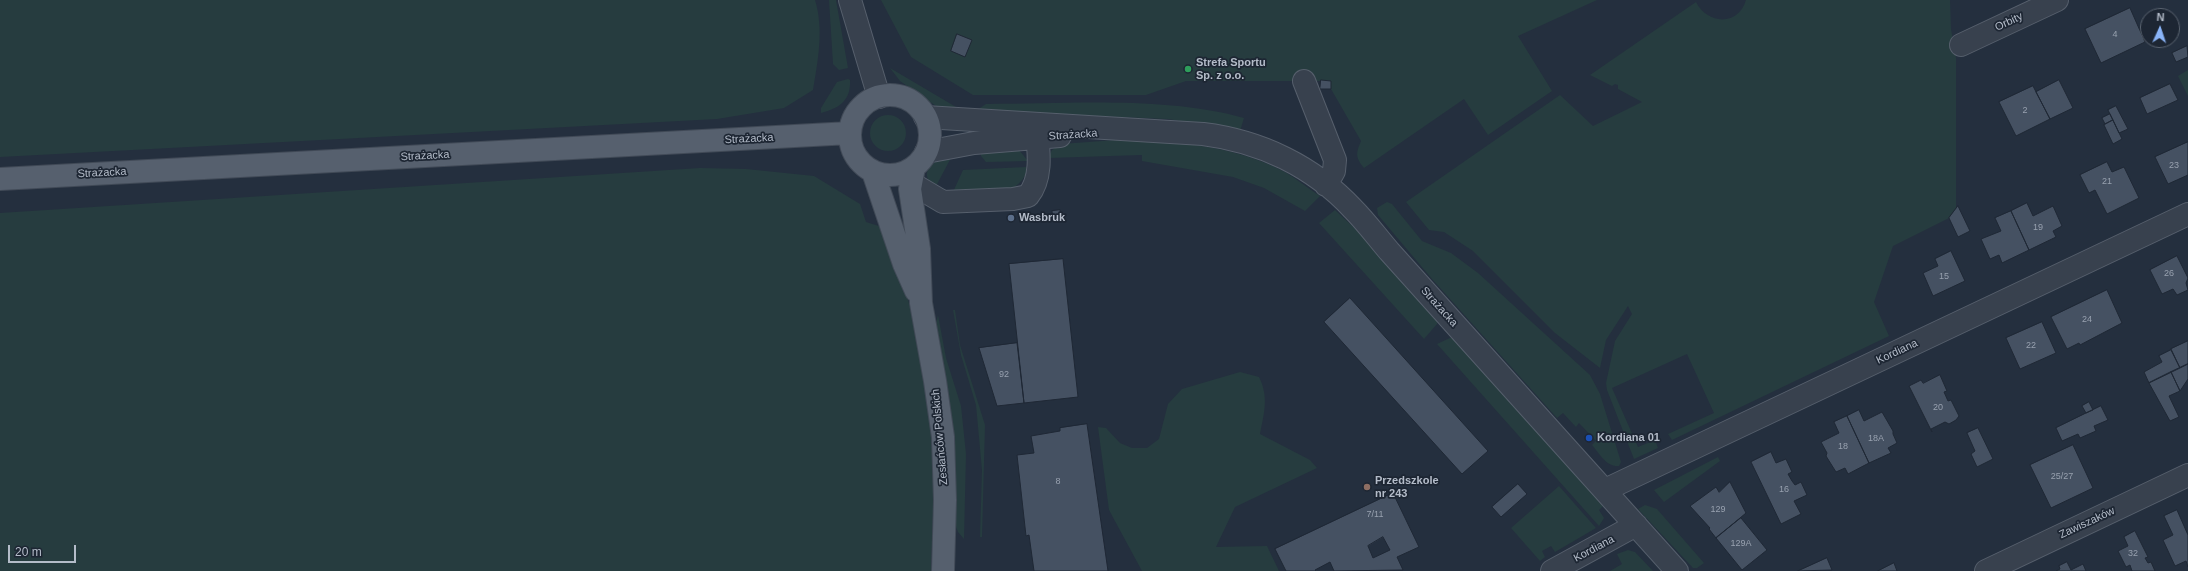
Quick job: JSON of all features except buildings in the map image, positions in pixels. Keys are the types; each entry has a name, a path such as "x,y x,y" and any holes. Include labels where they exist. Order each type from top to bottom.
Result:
{"main road":[{"path":"892,95 915,104 925,117 930,135 917,167 891,175 874,172 859,160 851,143 850,134 853,120 860,109 870,101 879,97 892,95"},
{"name":"Strażacka","path":"0,178 850,134"},
{"name":"Zesłańców Polskich","path":"917,167 913,220 919,249 921,304 935,381 943,437 945,500 943,571"},
{"name":"Zesłańców Polskich","path":"874,172 904,264 921,304"}],"street":[{"path":"850,0 879,97"},
{"name":"Orbity","path":"1961,45 2057,0"},
{"path":"1304,81 1335,160 1334,171 1326,185"},
{"name":"Strażacka","path":"925,117 1037,131 1149,130 1227,137 1262,148 1299,164 1353,208 1389,251 1606,490 1677,571"},
{"path":"917,167 934,197 943,202 1013,199 1028,196 1037,181 1039,163 1037,131"},
{"name":"Strażacka","path":"917,167 974,143 1037,131"},
{"name":"Kordiana","path":"1606,490 2188,214"},
{"name":"Zawiszaków","path":"1986,571 2188,475"},
{"name":"Kordiana","path":"1552,571 1636,525"}],"green space":[{"path":"0,0 815,0 818,11 820,33 813,90 784,108 717,119 0,157"},
{"path":"829,0 836,0 848,68 839,70 833,64"},
{"name":"Strefa Sportu Sp. z o.o.","path":"881,0 1597,0 1518,36 1552,91 1488,135 1464,99 1364,168 1357,155 1361,141 1331,89 1331,81 1186,81 1146,95 973,95 911,57"},
{"path":"1746,0 1950,0 1951,29 1956,58 1956,209 1949,218 1893,246 1874,302 1889,336 1672,440 1668,434 1714,413 1687,354 1612,388 1638,447 1655,440 1658,448 1634,459 1607,390 1606,383 1615,341 1632,314 1628,306 1606,340 1600,368 1555,333 1473,251 1444,232 1429,230 1406,202 1560,95 1593,126 1642,102 1618,89 1618,85 1615,84 1612,86 1590,75 1696,2 1707,15 1722,19 1730,18 1736,15 1742,9"},
{"path":"890,68 956,107 955,110 936,106 900,81"},
{"path":"2188,70 2188,96 2178,76"},
{"path":"848,79 850,80 849,93 843,102 834,109 821,113 821,108 837,82"},
{"path":"986,104 1149,104 1214,111 1244,118 1240,131 1168,119 980,111 980,108"},
{"path":"892,115 901,120 905,126 905,140 901,146 892,151 884,151 875,146 871,140 870,129 875,120 881,116"},
{"path":"1116,140 1179,143 1242,155 1281,170 1320,196 1305,211 1264,188 1233,177 1142,161 1142,155 1048,158 1052,150 1061,144"},
{"path":"1019,150 1028,161 986,162 981,156 981,151"},
{"path":"953,154 935,188 929,181 927,175 928,170 936,162"},
{"path":"1026,167 1024,177 1010,190 953,192 963,170"},
{"path":"700,168 746,169 814,176 860,204 866,222 882,227 917,330 932,435 934,478 931,571 0,571 0,213"},
{"path":"1387,202 1392,204 1422,241 1451,253 1478,273 1590,375 1600,394 1621,462 1619,466 1614,466 1604,459 1592,445 1596,441 1579,423 1576,427 1563,413 1557,418 1432,279 1378,215 1377,208"},
{"path":"1335,210 1362,235 1437,320 1437,324 1424,339 1319,223"},
{"path":"953,310 955,310 960,345 985,425 982,537 980,537 982,470 976,405 961,355"},
{"path":"938,315 946,358 961,406 966,454 964,539 958,532 955,524 953,445 950,409 936,324"},
{"path":"1452,337 1604,505 1599,510 1604,518 1599,526 1437,344"},
{"path":"1240,372 1259,377 1262,384 1265,405 1260,434 1310,460 1317,468 1235,507 1216,547 1267,546 1279,571 1142,571 1109,510 1098,427 1106,428 1120,443 1132,448 1147,448 1159,439 1168,404 1182,389"},
{"path":"1718,457 1720,461 1664,502 1654,490"},
{"path":"1559,486 1596,528 1555,552 1551,546 1542,551 1545,557 1540,561 1511,528"},
{"path":"1645,505 1657,509 1704,563 1697,568 1693,568 1638,509"},
{"path":"1628,550 1635,552 1653,571 1610,571 1622,564 1617,554"}],"place":[{"name":"Strefa Sportu Sp. z o.o.","path":"1188,69"},
{"name":"Wasbruk","path":"1011,218"},
{"name":"Kordiana 01","path":"1589,438"},
{"name":"Przedszkole nr 243","path":"1367,487"}]}
